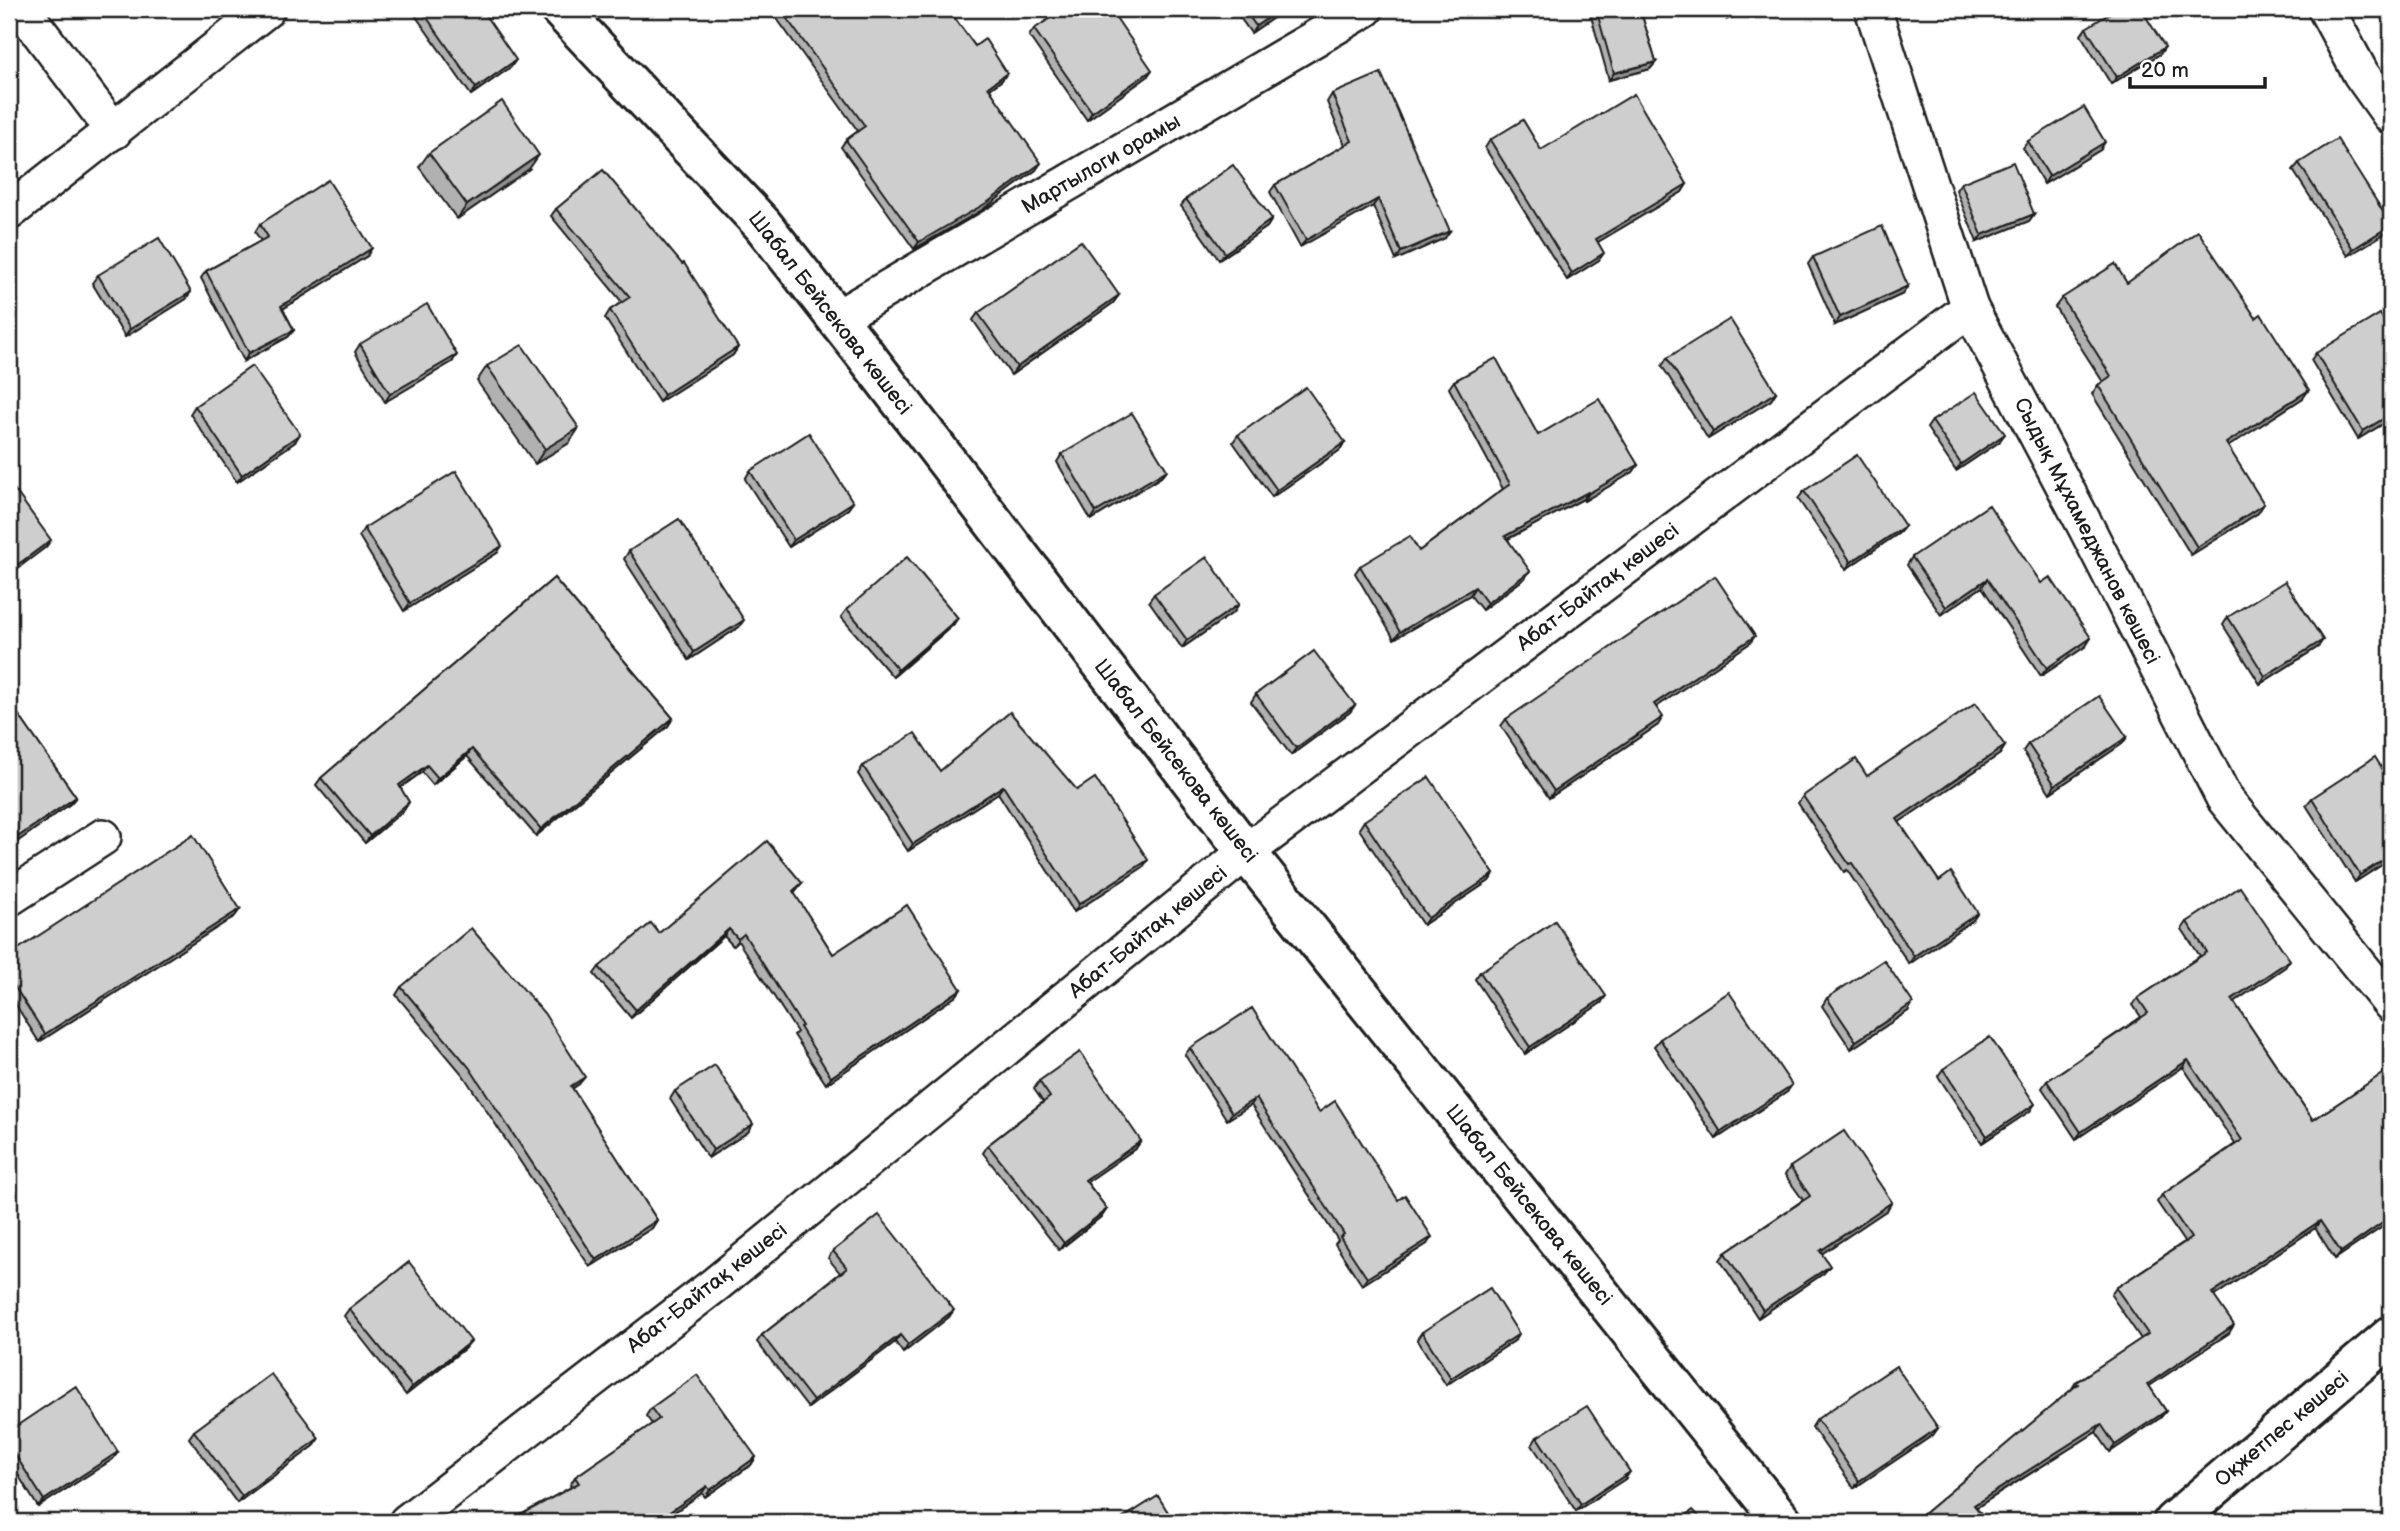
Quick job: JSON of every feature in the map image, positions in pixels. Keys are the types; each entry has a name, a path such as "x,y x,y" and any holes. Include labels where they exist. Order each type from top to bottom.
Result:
{"main road":[{"name":"Шабал Бейсекова көшесі","path":"561,9 762,224 1246,852 1783,1522"},
{"name":"Оқжетпес көшесі","path":"2173,1522 2391,1336"}],"street":[{"path":"22,9 114,131"},
{"path":"9,212 267,9"},
{"name":"Мартылоги орамы","path":"837,318 1365,9"},
{"name":"Сыдық Мұхамеджанов көшесі","path":"1873,9 1970,308 2087,529 2224,798 2391,1004"},
{"path":"2326,9 2361,74 2391,116"},
{"name":"Абат-Байтақ көшесі","path":"407,1522 716,1284 1246,852 1970,308"},
{"path":"9,898 103,837"}],"building":[{"path":"421,9 481,9 516,60 476,88"},
{"path":"780,9 948,9 975,46 985,39 1007,73 988,87 1041,163 988,202 919,242 846,140 865,126"},
{"path":"1064,9 1110,9 1152,70 1092,112 1034,29"},
{"path":"1244,9 1280,9 1256,26"},
{"path":"1596,9 1640,9 1656,62 1614,73"},
{"path":"2117,9 2141,9 2165,47 2117,77 2086,28"},
{"path":"1381,73 1450,231 1401,252 1378,199 1306,240 1275,185 1352,141 1332,94"},
{"path":"1634,94 1687,184 1596,239 1604,253 1572,273 1490,140 1523,120 1541,150"},
{"path":"502,101 539,155 467,205 429,153"},
{"path":"2084,107 2105,142 2049,176 2028,141"},
{"path":"2337,139 2391,224 2353,249 2299,163"},
{"path":"2013,162 2034,214 1982,235 1961,183"},
{"path":"1233,165 1272,219 1225,253 1186,199"},
{"path":"603,170 682,264 684,263 738,347 664,395 610,310 630,297 556,209"},
{"path":"328,180 372,248 281,306 294,330 249,353 206,271 268,237 260,224"},
{"path":"1882,226 1908,286 1840,317 1813,257"},
{"path":"2198,231 2256,318 2261,314 2309,390 2226,443 2264,504 2197,547 2098,385 2111,376 2062,298 2115,264 2127,283"},
{"path":"159,238 191,292 130,329 98,275"},
{"path":"1081,241 1119,295 1017,367 978,313"},
{"path":"427,304 457,355 390,394 360,344"},
{"path":"2380,314 2391,333 2391,414 2363,431 2316,353"},
{"path":"1730,319 1776,392 1713,432 1667,358"},
{"path":"522,345 579,428 545,449 487,366"},
{"path":"1496,358 1538,435 1599,399 1638,465 1505,536 1530,571 1487,603 1475,587 1400,632 1360,566 1410,536 1419,551 1510,484 1454,381"},
{"path":"252,366 300,434 242,475 195,406"},
{"path":"1306,387 1345,442 1277,490 1238,435"},
{"path":"1976,392 2005,434 1961,464 1932,421"},
{"path":"1132,413 1167,470 1096,512 1062,454"},
{"path":"809,433 853,502 794,540 750,471"},
{"path":"1857,455 1905,526 1851,562 1804,491"},
{"path":"456,471 502,546 410,603 364,528"},
{"path":"9,482 51,540 9,571"},
{"path":"1989,505 2041,583 2050,577 2091,638 2047,668 1987,579 1946,607 1912,557"},
{"path":"679,519 744,620 694,652 629,551"},
{"path":"907,557 958,618 898,670 847,609"},
{"path":"1207,557 1239,604 1187,640 1154,594"},
{"path":"1715,576 1755,636 1654,704 1663,717 1554,791 1506,719"},
{"path":"554,578 673,718 541,829 472,749 438,778 427,765 399,785 409,802 370,836 321,778"},
{"path":"2285,581 2323,640 2265,676 2228,617"},
{"path":"1314,651 1355,705 1296,748 1256,694"},
{"path":"2099,696 2127,737 2055,785 2028,744"},
{"path":"9,701 76,797 19,836 11,824 9,826"},
{"path":"1976,703 2005,746 1897,819 1939,881 1951,872 1978,913 1914,956 1803,796 1856,759 1867,776"},
{"path":"1010,712 1077,790 1095,778 1148,860 1079,904 1003,786 913,844 863,766 915,733 940,771"},
{"path":"2375,757 2391,783 2391,855 2360,875 2312,798"},
{"path":"1429,777 1494,874 1428,918 1364,821"},
{"path":"193,835 240,909 45,1034 9,978 9,955"},
{"path":"767,841 802,883 793,891 833,954 907,905 961,989 831,1077 744,934 738,939 729,929 636,1010 599,967 651,923 659,933"},
{"path":"2240,887 2290,960 2232,999 2313,1120 2391,1068 2391,1217 2341,1252 2320,1221 2212,1293 2234,1325 2148,1384 2166,1411 2115,1445 2101,1424 1974,1505 1983,1516 1976,1522 1914,1522 2078,1384 2076,1382 2148,1334 2116,1288 2191,1238 2162,1195 2242,1140 2188,1060 2081,1132 2047,1081 2148,1013 2138,998 2207,952 2187,922"},
{"path":"1555,921 1606,996 1530,1047 1480,972"},
{"path":"471,928 544,1013 585,1077 571,1086 657,1220 596,1260 469,1067 401,987"},
{"path":"1884,960 1913,1003 1856,1041 1827,998"},
{"path":"1729,992 1792,1085 1721,1132 1660,1039"},
{"path":"1252,1008 1319,1112 1335,1101 1398,1200 1405,1195 1432,1237 1367,1278 1340,1237 1344,1234 1256,1098 1232,1113 1190,1048"},
{"path":"1990,1037 2035,1104 1987,1136 1943,1069"},
{"path":"1080,1052 1141,1141 1085,1180 1107,1209 1064,1243 988,1145 1050,1097 1039,1081"},
{"path":"715,1065 753,1124 713,1150 675,1091"},
{"path":"1844,1131 1892,1202 1820,1251 1830,1266 1763,1310 1725,1253 1810,1196 1790,1167"},
{"path":"879,1215 954,1310 908,1345 900,1335 813,1401 762,1335 847,1268 833,1251"},
{"path":"409,1262 471,1341 412,1387 349,1309"},
{"path":"1490,1288 1519,1334 1451,1378 1422,1332"},
{"path":"1896,1366 1938,1428 1859,1481 1817,1419"},
{"path":"271,1374 319,1438 242,1496 194,1431"},
{"path":"697,1375 756,1457 710,1490 707,1486 655,1522 508,1522 579,1483 575,1477 659,1419 651,1408"},
{"path":"76,1386 118,1452 44,1500 9,1445 9,1431"},
{"path":"1587,1406 1630,1472 1581,1504 1537,1437"},
{"path":"1158,1496 1174,1522 1117,1522"},
{"path":"1693,1510 1704,1522 1678,1522"},
{"path":"1014,1513 1020,1522 1000,1522"},
{"path":"1667,1514 1672,1522 1657,1522"}]}
